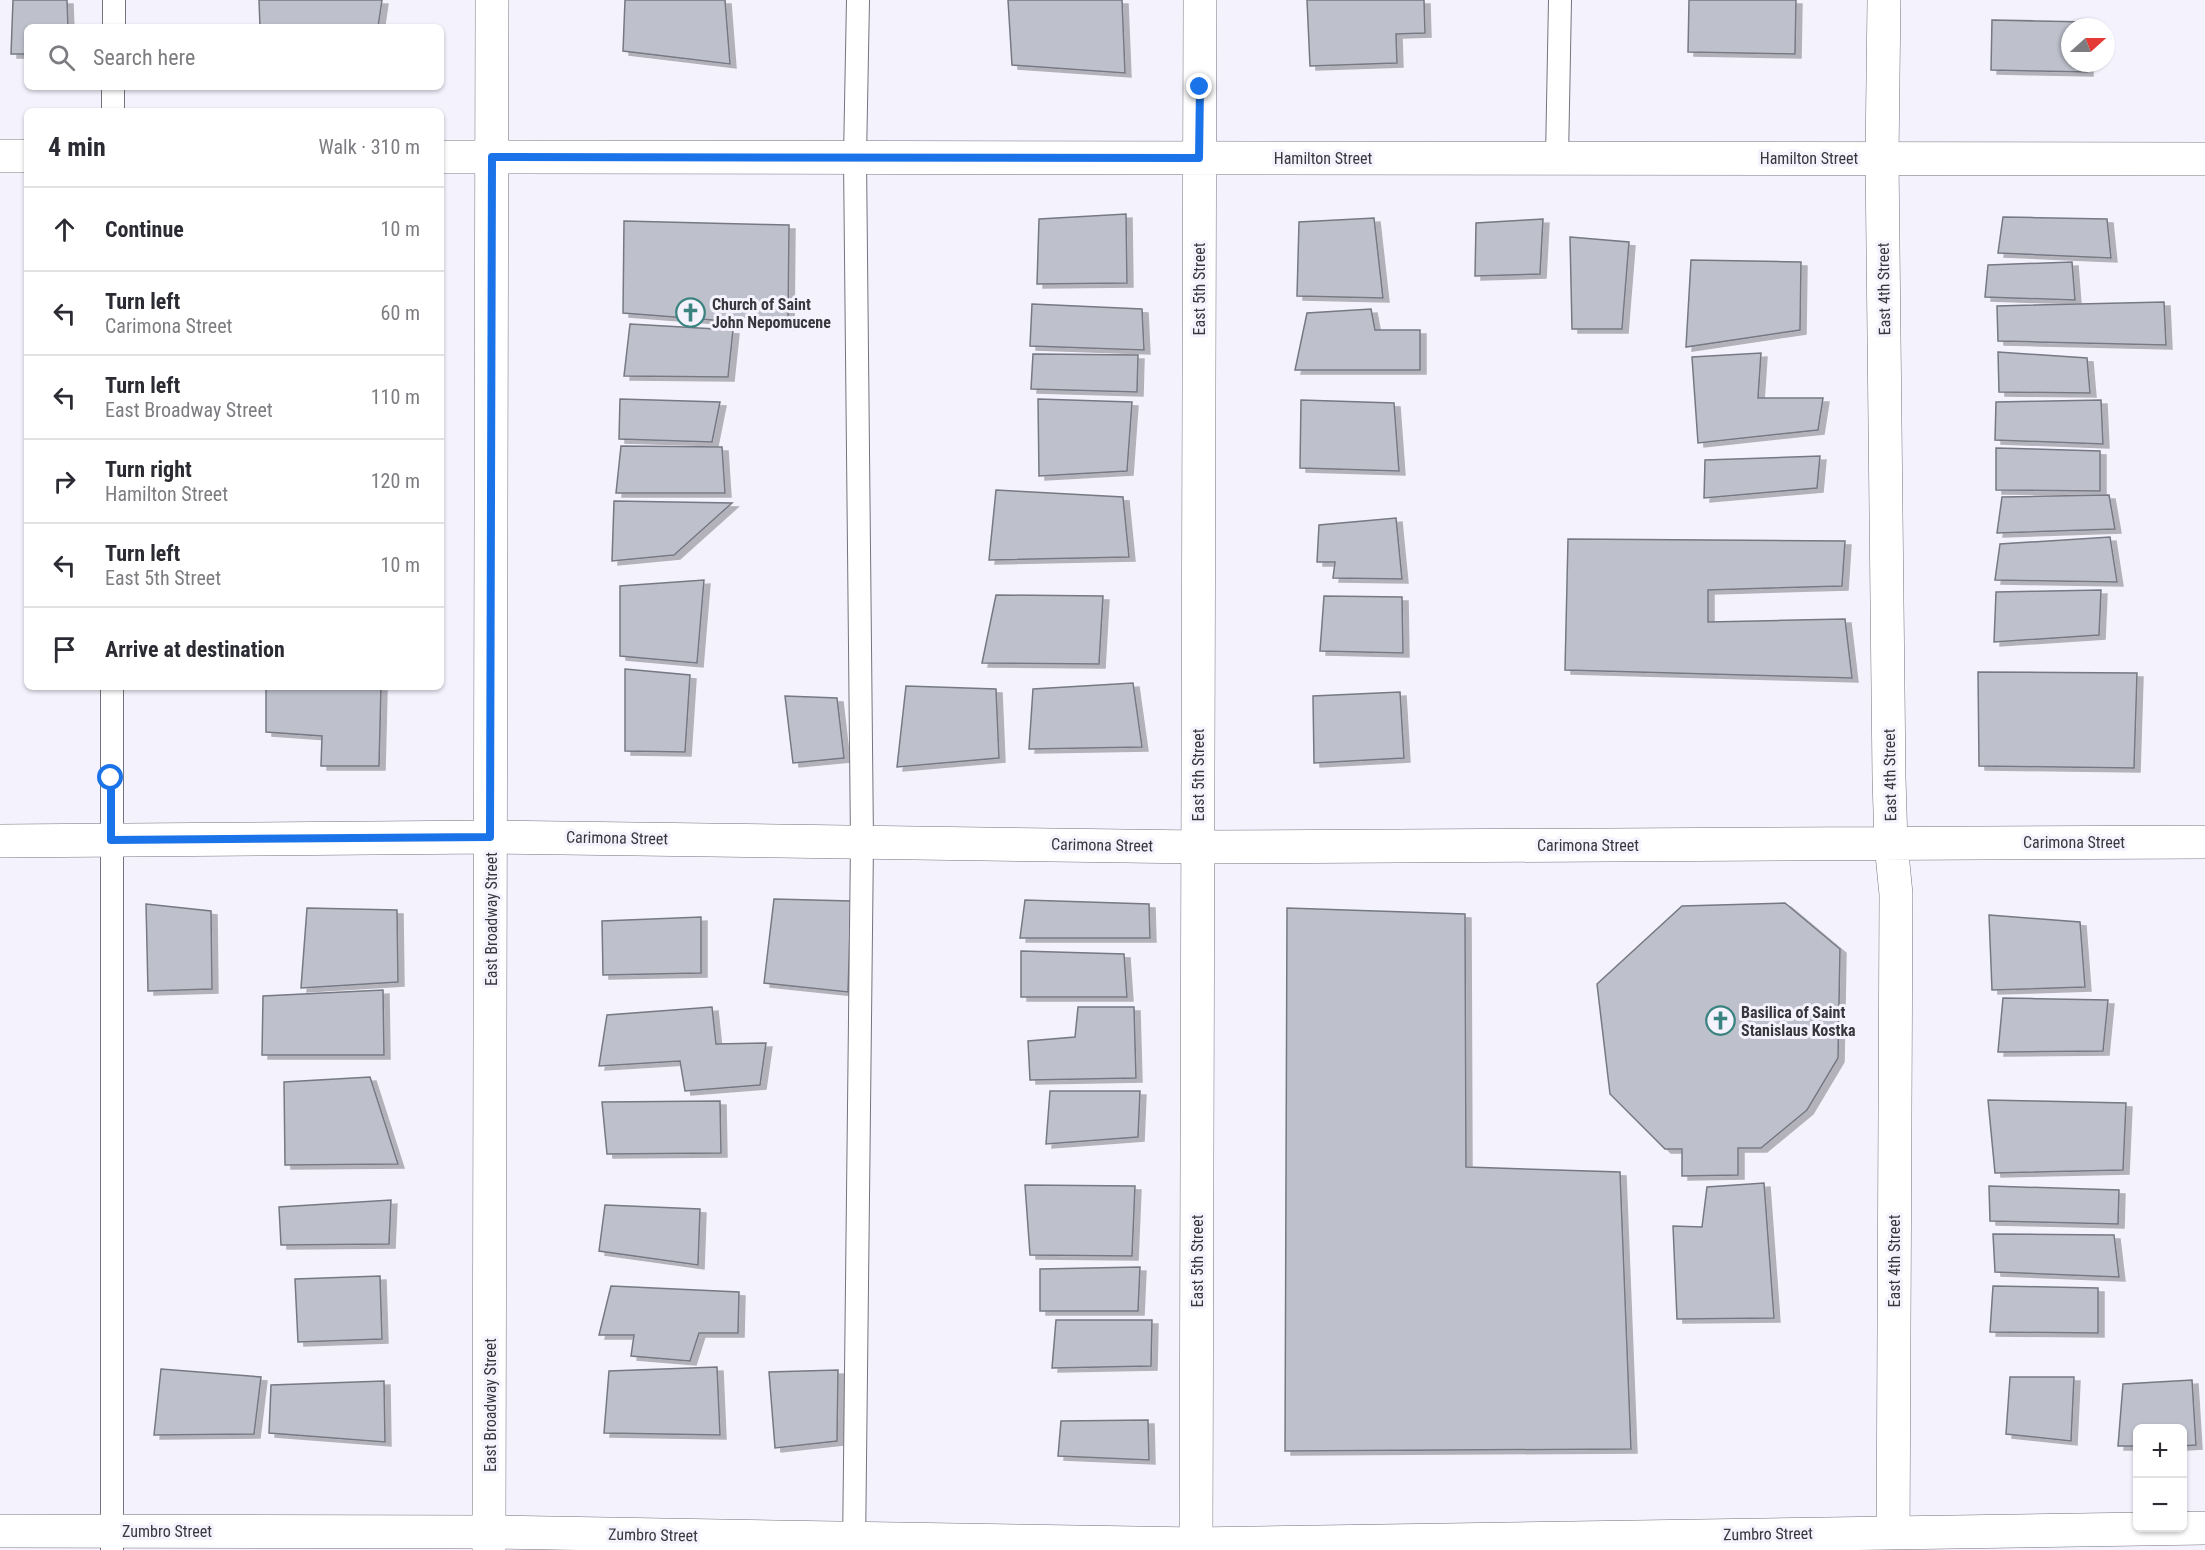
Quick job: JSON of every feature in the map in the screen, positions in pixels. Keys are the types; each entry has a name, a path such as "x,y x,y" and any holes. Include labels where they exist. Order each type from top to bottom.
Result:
{"street":[{"name":"East Broadway Street","path":"489,1541 492,0"},
{"name":"East 5th Street","path":"1196,1547 1200,0"},
{"name":"East 4th Street","path":"1884,0 1882,158 1891,844 1896,894 1893,1541"},
{"path":"0,156 24,156"},
{"name":"Hamilton Street","path":"444,157 2205,159"},
{"name":"Carimona Street","path":"0,841 490,837 1198,847 2205,842"},
{"name":"Zumbro Street","path":"0,1530 112,1540 1196,1547 1893,1541 2205,1528"}],"lane":[{"path":"114,0 114,24"},
{"path":"854,1544 861,842 855,158 858,0"},
{"path":"1557,158 1560,0"},
{"path":"113,90 113,108"},
{"path":"112,690 112,1540"}],"building":[{"path":"13,0 67,0 68,24 24,24 24,54 11,54"},
{"path":"259,0 382,0 378,24 260,24"},
{"path":"625,0 725,0 730,64 623,51"},
{"path":"1008,0 1122,0 1125,73 1012,65"},
{"path":"1307,0 1424,0 1425,33 1396,34 1397,63 1310,66"},
{"path":"1689,0 1796,0 1795,54 1688,52"},
{"path":"1992,20 2061,21 2061,71 1991,70"},
{"path":"1126,214 1127,283 1037,284 1039,219"},
{"path":"2003,217 2107,219 2111,258 1998,253"},
{"path":"1374,218 1383,298 1297,296 1299,222"},
{"path":"1543,219 1540,274 1475,276 1476,223"},
{"path":"624,221 789,225 788,326 623,313"},
{"path":"1570,237 1629,242 1622,329 1572,329"},
{"path":"1691,260 1801,262 1800,330 1686,347"},
{"path":"2072,262 2075,300 1985,297 1988,265"},
{"path":"2164,302 2166,345 1998,341 1997,306"},
{"path":"1032,304 1142,309 1144,350 1030,346"},
{"path":"1371,309 1375,330 1420,330 1420,370 1295,370 1307,313"},
{"path":"630,324 733,330 728,377 624,376"},
{"path":"1998,352 2087,358 2090,393 1999,392"},
{"path":"1761,353 1758,398 1823,398 1818,430 1698,443 1692,357"},
{"path":"1033,354 1138,355 1137,392 1031,389"},
{"path":"620,399 720,402 712,442 619,439"},
{"path":"1038,399 1132,402 1127,471 1039,476"},
{"path":"1301,400 1394,403 1399,471 1300,468"},
{"path":"2101,400 2103,444 1995,440 1996,402"},
{"path":"621,446 722,447 725,493 616,493"},
{"path":"1996,448 2100,451 2100,491 1996,490"},
{"path":"1820,456 1817,488 1704,498 1705,460"},
{"path":"996,490 1123,497 1129,557 989,560"},
{"path":"2109,495 2115,529 1997,533 2002,497"},
{"path":"614,501 732,503 674,555 612,561"},
{"path":"1396,518 1402,579 1333,578 1335,562 1317,562 1319,525"},
{"path":"2110,537 2117,582 1995,580 2000,544"},
{"path":"1568,539 1845,541 1842,586 1708,590 1708,622 1845,619 1852,678 1565,670"},
{"path":"704,580 697,663 620,656 620,586"},
{"path":"2101,590 2099,635 1994,642 1996,592"},
{"path":"996,595 1103,596 1099,664 982,663"},
{"path":"1324,596 1402,597 1403,653 1320,651"},
{"path":"625,669 690,675 685,752 625,751"},
{"path":"1978,672 2137,673 2134,768 1979,766"},
{"path":"1133,683 1142,747 1029,749 1033,689"},
{"path":"906,686 996,689 999,758 897,767"},
{"path":"266,690 381,690 379,766 321,766 322,736 266,732"},
{"path":"1400,692 1404,758 1314,763 1313,696"},
{"path":"785,696 837,698 844,758 793,763"},
{"path":"774,899 851,901 848,992 764,983"},
{"path":"1025,900 1149,904 1150,938 1020,938"},
{"name":"Basilica of Saint Stanislaus Kostka","path":"1785,903 1840,949 1838,1058 1807,1110 1761,1148 1738,1148 1738,1175 1682,1176 1682,1149 1665,1149 1610,1094 1597,984 1682,906"},
{"path":"146,904 211,911 212,989 148,991"},
{"path":"307,908 397,910 398,982 301,988"},
{"path":"1287,908 1465,914 1466,1167 1620,1172 1631,1449 1285,1451"},
{"path":"1989,915 2080,922 2085,987 1992,990"},
{"path":"701,917 701,973 603,975 602,921"},
{"path":"1021,951 1124,954 1127,997 1021,997"},
{"path":"383,990 384,1055 262,1055 263,996"},
{"path":"2003,998 2108,1000 2103,1051 1998,1052"},
{"path":"712,1007 716,1044 766,1043 760,1085 685,1091 680,1061 599,1066 607,1015"},
{"path":"1078,1007 1134,1007 1136,1078 1030,1080 1028,1041 1075,1037"},
{"path":"370,1077 398,1164 285,1165 284,1082"},
{"path":"1050,1091 1140,1091 1138,1137 1046,1144"},
{"path":"1988,1100 2126,1103 2123,1170 1995,1173"},
{"path":"720,1101 721,1153 607,1154 602,1102"},
{"path":"1764,1183 1774,1318 1677,1319 1673,1226 1702,1227 1707,1187"},
{"path":"1025,1185 1135,1186 1132,1256 1030,1255"},
{"path":"1989,1186 2119,1190 2118,1224 1990,1221"},
{"path":"391,1200 389,1244 281,1245 279,1207"},
{"path":"605,1205 700,1209 698,1265 599,1251"},
{"path":"1993,1234 2114,1235 2119,1277 1995,1272"},
{"path":"1140,1267 1138,1311 1040,1311 1040,1269"},
{"path":"380,1276 382,1339 298,1342 295,1279"},
{"path":"611,1286 739,1292 738,1333 699,1333 690,1361 631,1356 634,1335 599,1335"},
{"path":"1993,1286 2098,1288 2098,1333 1990,1332"},
{"path":"1056,1320 1152,1320 1151,1366 1052,1368"},
{"path":"717,1367 720,1435 604,1433 609,1371"},
{"path":"161,1369 261,1377 254,1434 154,1435"},
{"path":"838,1370 837,1441 775,1448 769,1372"},
{"path":"2010,1377 2074,1377 2071,1441 2006,1434"},
{"path":"2192,1380 2196,1445 2187,1446 2187,1424 2133,1424 2133,1446 2118,1446 2123,1384"},
{"path":"384,1381 385,1442 269,1433 271,1385"},
{"path":"1148,1420 1149,1460 1058,1456 1061,1421"}],"place":[{"name":"Church of Saint John Nepomucene","path":"691,313"},
{"name":"Basilica of Saint Stanislaus Kostka","path":"1720,1021"}],"route":[{"path":"111,778 111,840 490,837 492,157 1199,158 1200,87"}]}
